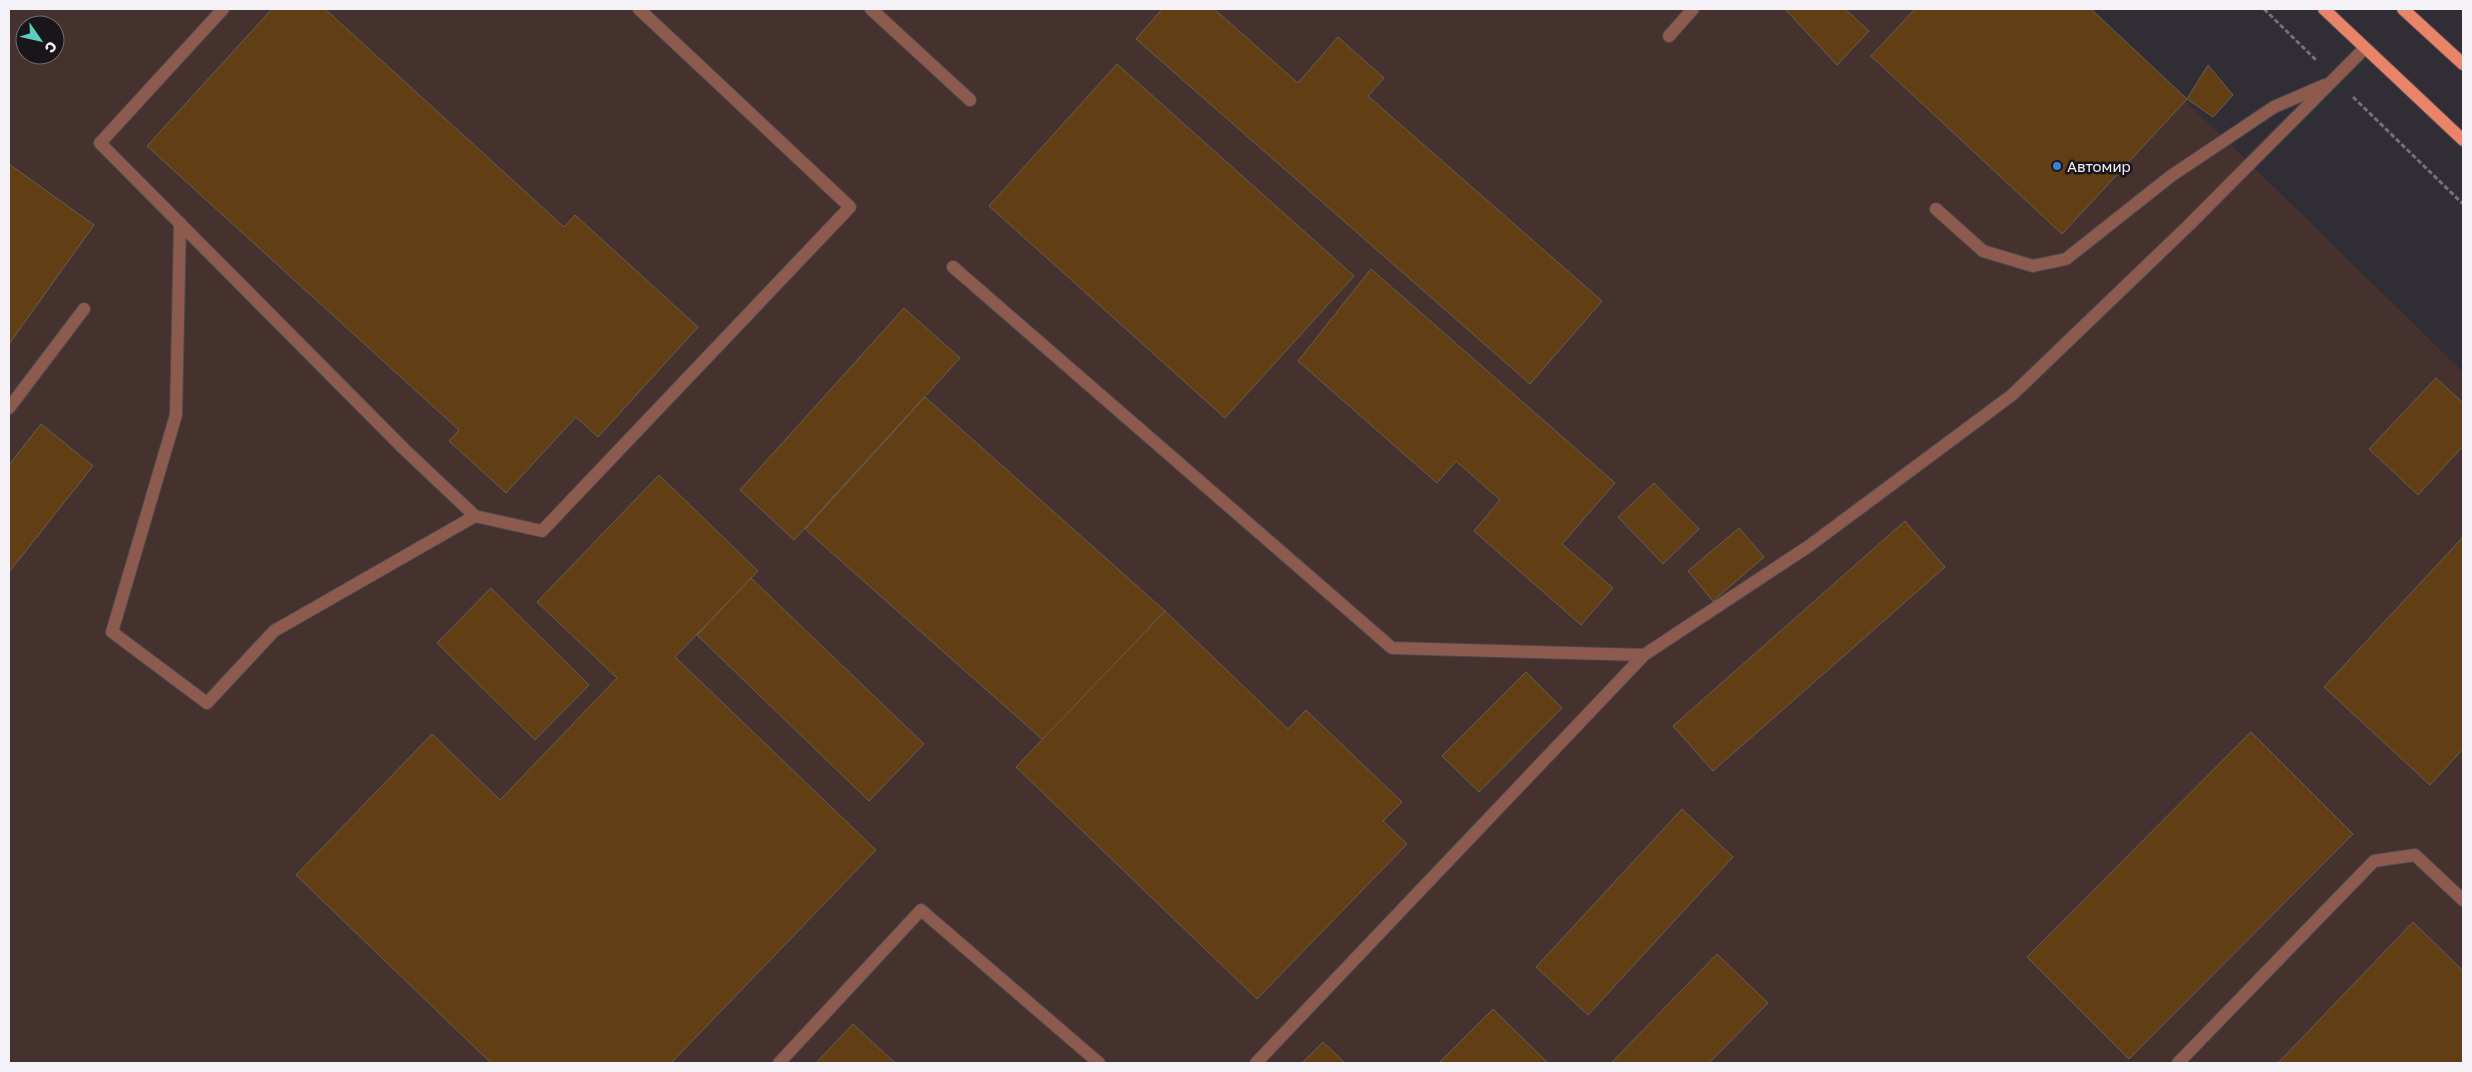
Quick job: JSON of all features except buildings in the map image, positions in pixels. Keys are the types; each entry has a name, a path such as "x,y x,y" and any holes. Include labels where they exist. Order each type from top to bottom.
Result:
{"main road":[{"path":"2324,9 2463,140"},
{"path":"2403,9 2463,64"}],"lane":[{"path":"223,9 100,143 404,449 475,516 542,531 850,206 639,9"},
{"path":"871,9 970,100"},
{"path":"1669,36 1693,9"},
{"path":"1256,1063 1644,655 1809,546 2012,395 2189,225 2365,48"},
{"path":"1936,209 1983,251 2033,266 2066,259 2172,176 2274,107 2333,81"},
{"path":"180,223 176,416 112,632 206,703 274,631 475,516"},
{"path":"953,267 1392,648 1644,655"},
{"path":"9,408 84,308"},
{"path":"2178,1063 2374,861 2416,855 2463,900"},
{"path":"779,1063 921,910 1099,1063"}],"path":[{"path":"2264,9 2333,81 2463,204"}],"shaded area":[{"path":"9,9 2092,9 2463,372 2463,1063 9,1063"}],"place":[{"name":"Автомир","path":"2057,166"}]}
